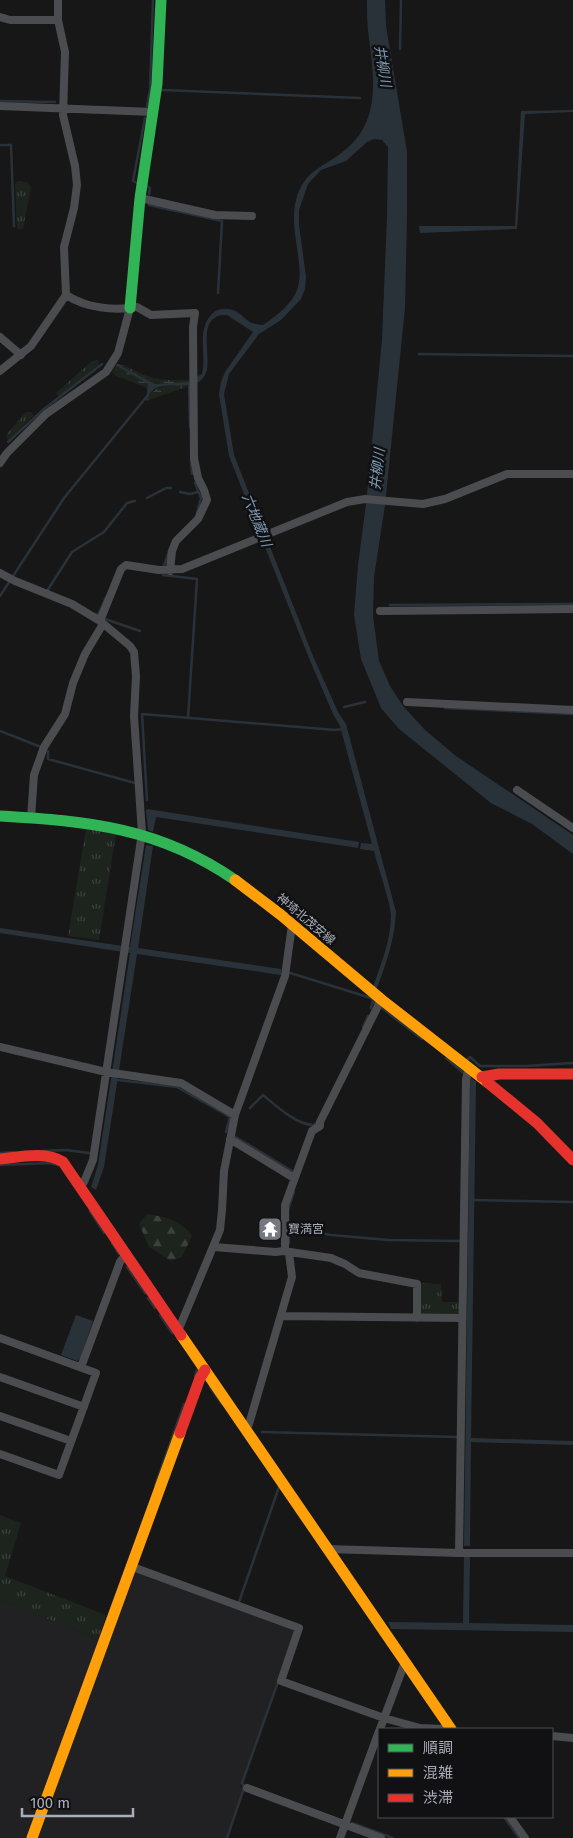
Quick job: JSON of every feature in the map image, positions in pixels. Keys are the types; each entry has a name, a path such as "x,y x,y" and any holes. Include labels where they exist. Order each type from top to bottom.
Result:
{"street":[{"path":"0,371 31,346 66,295 64,247 74,208 77,185 75,166 62,108 65,52 58,20 58,0"},
{"path":"0,462 6,453 46,414 106,372 118,353 130,308 140,198 157,84 161,0"},
{"path":"0,18 10,20 58,20"},
{"path":"0,106 153,112"},
{"path":"140,198 215,214 252,216"},
{"path":"66,295 72,299 99,307 124,310 137,307 151,315 195,313 193,327 194,458 198,478 207,500 198,519 176,541 172,551 170,571"},
{"path":"0,337 21,355"},
{"path":"31,818 34,775 44,748 65,714 73,683 82,661 102,622 121,569 126,565 170,571 182,569 347,502 365,499 423,504 445,499 508,474 573,474"},
{"path":"0,573 72,604 102,622 130,646 134,652 136,676 134,716 142,833 108,1072 93,1160 84,1182 84,1193"},
{"path":"380,611 573,609"},
{"path":"407,702 573,710"},
{"path":"517,790 573,828"},
{"name":"神埼北茂安線","path":"0,816 85,821 142,833 171,844 225,874 292,925 379,1004 467,1073 482,1077 544,1129 573,1160"},
{"path":"178,1331 220,1230 224,1171 235,1115 286,971 292,925"},
{"path":"246,1430 282,1316 292,1277 285,1248 286,1205 294,1178 312,1131 320,1126 320,1122 379,1004"},
{"path":"0,1047 108,1072 181,1083 235,1115"},
{"path":"459,1553 467,1073"},
{"path":"482,1077 499,1074 573,1074"},
{"path":"230,1139 294,1178"},
{"path":"0,1159 55,1157 63,1162 450,1728"},
{"path":"214,1247 286,1252 331,1258 359,1273 418,1284 417,1318"},
{"path":"81,1367 120,1262 126,1254"},
{"path":"282,1316 462,1318"},
{"path":"0,1338 96,1373 59,1476 0,1454"},
{"path":"32,1838 193,1395 205,1370"},
{"path":"0,1377 84,1406"},
{"path":"0,1416 71,1441"},
{"path":"328,1549 459,1553 573,1553"},
{"path":"130,1566 299,1628 281,1681 384,1718 420,1728"},
{"path":"381,1728 405,1662"},
{"path":"340,1838 378,1735"},
{"path":"553,1736 573,1738"},
{"path":"247,1788 381,1838"},
{"path":"511,1818 524,1838"}],"shaded area":[{"path":"134,1570 295,1630 240,1786 243,1788 226,1838 38,1838"},
{"path":"0,1600 99,1639 27,1838 0,1838"}],"green space":[{"path":"18,181 27,182 31,187 23,229 19,230 17,227 15,184"},
{"path":"98,360 99,364 60,396 57,395 56,393 92,361"},
{"path":"117,364 158,379 194,379 188,382 155,384 121,366 117,366 148,384 148,390 145,387 114,375 112,371"},
{"path":"189,386 146,401 153,391 160,387"},
{"path":"26,412 32,412 33,416 7,439 6,435"},
{"path":"86,829 116,834 99,940 68,936"},
{"path":"147,1214 172,1220 188,1231 192,1236 182,1257 171,1261 149,1247 139,1224"},
{"path":"419,1283 441,1284 442,1302 460,1302 460,1314 419,1315"},
{"path":"0,1515 21,1523 5,1576 106,1615 99,1639 0,1600"}],"water":[{"path":"367,0 385,0 386,26 407,152 405,308 385,505 374,577 373,616 379,661 390,686 403,706 425,730 456,756 573,835 573,854 532,824 491,803 399,729 381,708 361,659 354,615 382,340 387,217 388,147 382,140 374,139 367,142 346,161 321,170 308,184 299,210 299,225 306,277 305,289 301,299 281,320 259,334 229,374 224,394 234,455 313,656 338,712 346,724 396,912 392,941 377,988 373,987 387,943 391,915 374,851 360,849 361,843 372,844 340,726 309,658 229,456 219,394 221,382 225,372 253,332 227,315 217,316 208,328 207,369 200,381 187,385 157,387 151,392 146,401 148,384 117,366 121,366 155,384 188,382 202,374 204,327 214,312 222,309 233,310 252,323 263,325 288,305 294,296 300,276 294,213 300,190 309,175 345,150 357,138 370,110 373,79"},
{"path":"573,110 573,112 525,114 517,229 420,233 419,226 515,226 521,111"},
{"path":"147,809 359,842 358,848 156,817 153,832 148,830"},
{"path":"146,845 153,846 138,948 281,969 281,975 137,954 104,1167 96,1190 91,1187 98,1165 130,953 0,933 0,928 130,947"},
{"path":"470,1081 476,1081 471,1438 573,1441 573,1445 471,1442 470,1546 464,1546"},
{"path":"76,1315 93,1321 80,1359 77,1361 61,1355"},
{"path":"464,1557 470,1557 469,1623 573,1625 573,1632 391,1629 388,1622 463,1623"}],"waterway":[{"path":"147,106 150,89 153,0"},
{"path":"400,49 401,0"},
{"path":"162,90 360,98"},
{"path":"0,101 55,102"},
{"path":"137,183 133,181 145,118"},
{"path":"0,145 11,145 14,226"},
{"path":"147,186 150,188 149,194"},
{"path":"149,205 222,221 218,293"},
{"path":"419,354 573,356"},
{"path":"8,442 44,409 102,364"},
{"path":"189,383 190,427"},
{"path":"0,596 64,498 148,395"},
{"path":"191,460 192,474"},
{"path":"195,483 201,498 197,513"},
{"path":"147,498 166,488 171,488"},
{"path":"180,492 190,494 198,492"},
{"path":"49,591 47,591 72,552 104,532 127,503 135,501"},
{"path":"164,566 169,551"},
{"path":"163,575 197,579 188,718"},
{"path":"96,614 98,615 106,597"},
{"path":"390,605 573,604"},
{"path":"105,619 140,631"},
{"path":"344,707 365,702"},
{"path":"445,708 573,714"},
{"path":"147,800 142,714 335,730 343,729"},
{"path":"0,731 41,747"},
{"path":"48,751 48,759 135,783"},
{"path":"287,972 371,998 422,1039"},
{"path":"371,1008 373,1001"},
{"path":"363,1027 368,1016"},
{"path":"468,1059 470,1057 480,1066 573,1063"},
{"path":"446,1058 474,1082"},
{"path":"118,1080 177,1087 230,1117 226,1132"},
{"path":"250,1108 263,1095 294,1119 314,1125 317,1122"},
{"path":"234,1136 292,1171"},
{"path":"41,1151 66,1150 89,1153"},
{"path":"0,1153 13,1152"},
{"path":"0,1165 50,1163 58,1165"},
{"path":"289,1243 288,1210 294,1192"},
{"path":"472,1200 573,1202"},
{"path":"90,1211 104,1233"},
{"path":"290,1227 331,1235 388,1240 459,1241"},
{"path":"112,1243 119,1254"},
{"path":"127,1267 145,1293"},
{"path":"148,1298 155,1308"},
{"path":"160,1315 172,1333"},
{"path":"195,1376 197,1370"},
{"path":"210,1387 222,1404"},
{"path":"155,1486 184,1404"},
{"path":"262,1432 458,1437"},
{"path":"239,1602 279,1487"},
{"path":"227,1838 244,1788 242,1783 279,1679"},
{"path":"505,1818 519,1838"},
{"path":"352,1823 393,1838"}],"traffic: fast":[{"path":"130,308 140,198 157,84 161,0"},
{"path":"0,816 64,821 123,830 179,849 235,880"}],"traffic: slow":[{"path":"235,880 281,915 382,1000 487,1082"},
{"path":"181,1335 450,1728"},
{"path":"32,1838 180,1433"}],"traffic: jam":[{"path":"482,1077 499,1074 573,1074"},
{"path":"487,1082 537,1123 573,1160"},
{"path":"0,1159 40,1156 63,1162 181,1335"},
{"path":"180,1433 200,1378 205,1370"}],"place":[{"name":"寶満宮","path":"270,1229"}],"water label":[{"name":"井柳川","path":"383,66"},
{"name":"井柳川","path":"377,469"},
{"name":"六地蔵川","path":"257,520"}]}
